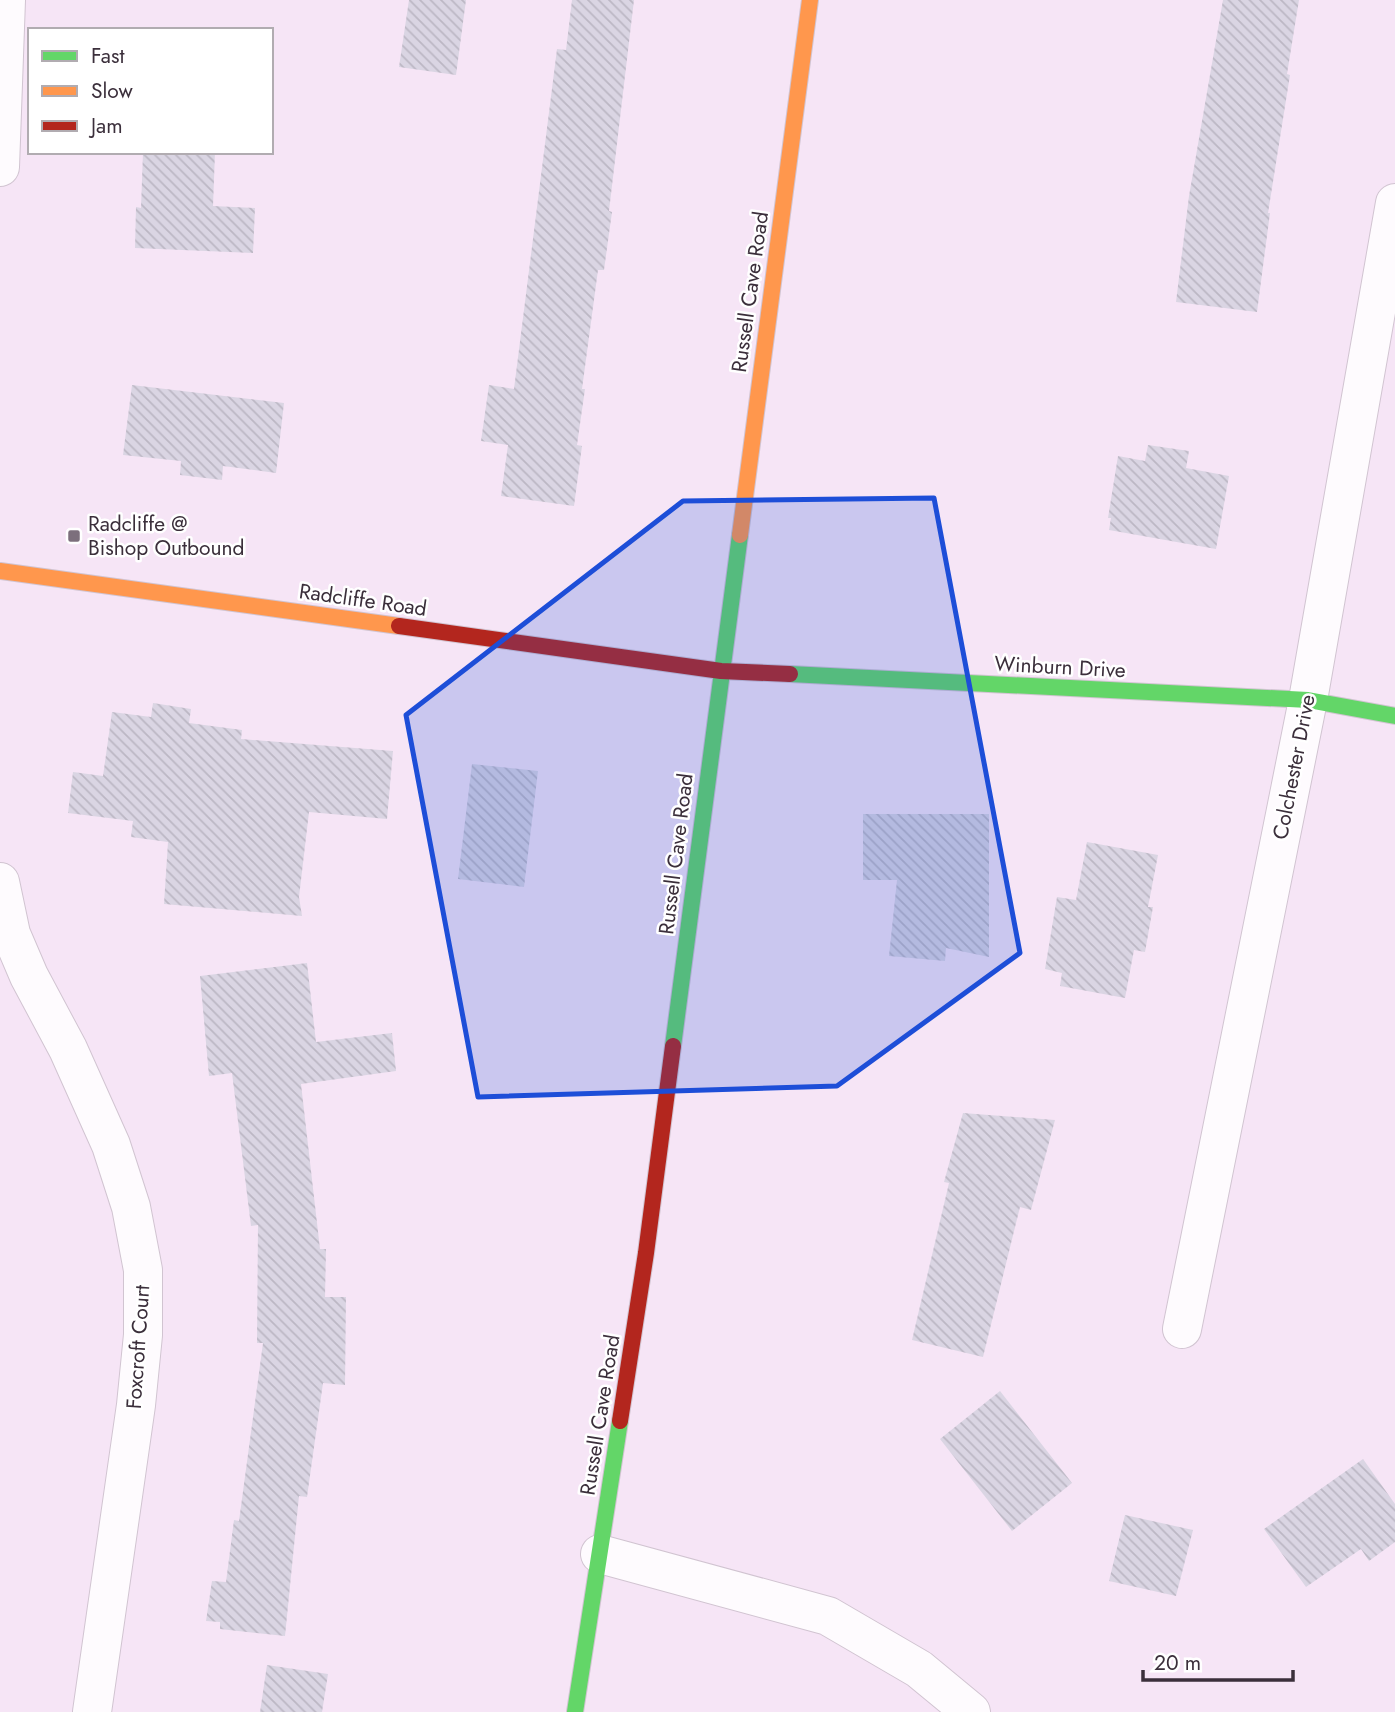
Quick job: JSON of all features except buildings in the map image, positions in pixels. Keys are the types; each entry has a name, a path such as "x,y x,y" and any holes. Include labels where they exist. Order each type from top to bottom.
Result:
{"main road":[{"name":"Russell Cave Road","path":"575,1712 646,1253 810,0"},
{"name":"Radcliffe Road","path":"0,571 721,671"},
{"name":"Winburn Drive","path":"721,671 1308,700 1395,716"}],"street":[{"path":"0,167 6,0"},
{"name":"Colchester Drive","path":"1182,1329 1308,700 1395,203"},
{"name":"Foxcroft Court","path":"0,882 11,934 111,1144 131,1207 143,1270 143,1335 136,1405 92,1712"},
{"path":"600,1554 828,1616 919,1669 971,1712"}],"highlighted area":[{"path":"934,498 1020,953 837,1086 478,1097 406,715 683,501"}],"traffic: fast":[{"path":"673,1046 740,535"},
{"path":"790,674 1308,700 1395,716"},
{"path":"575,1712 620,1421"}],"traffic: slow":[{"path":"740,535 810,0"},
{"path":"0,571 399,626"}],"traffic: jam":[{"path":"399,626 721,671 790,674"},
{"path":"620,1421 646,1253 673,1046"}],"place":[{"name":"Radcliffe @ Bishop Outbound","path":"74,536"}]}
